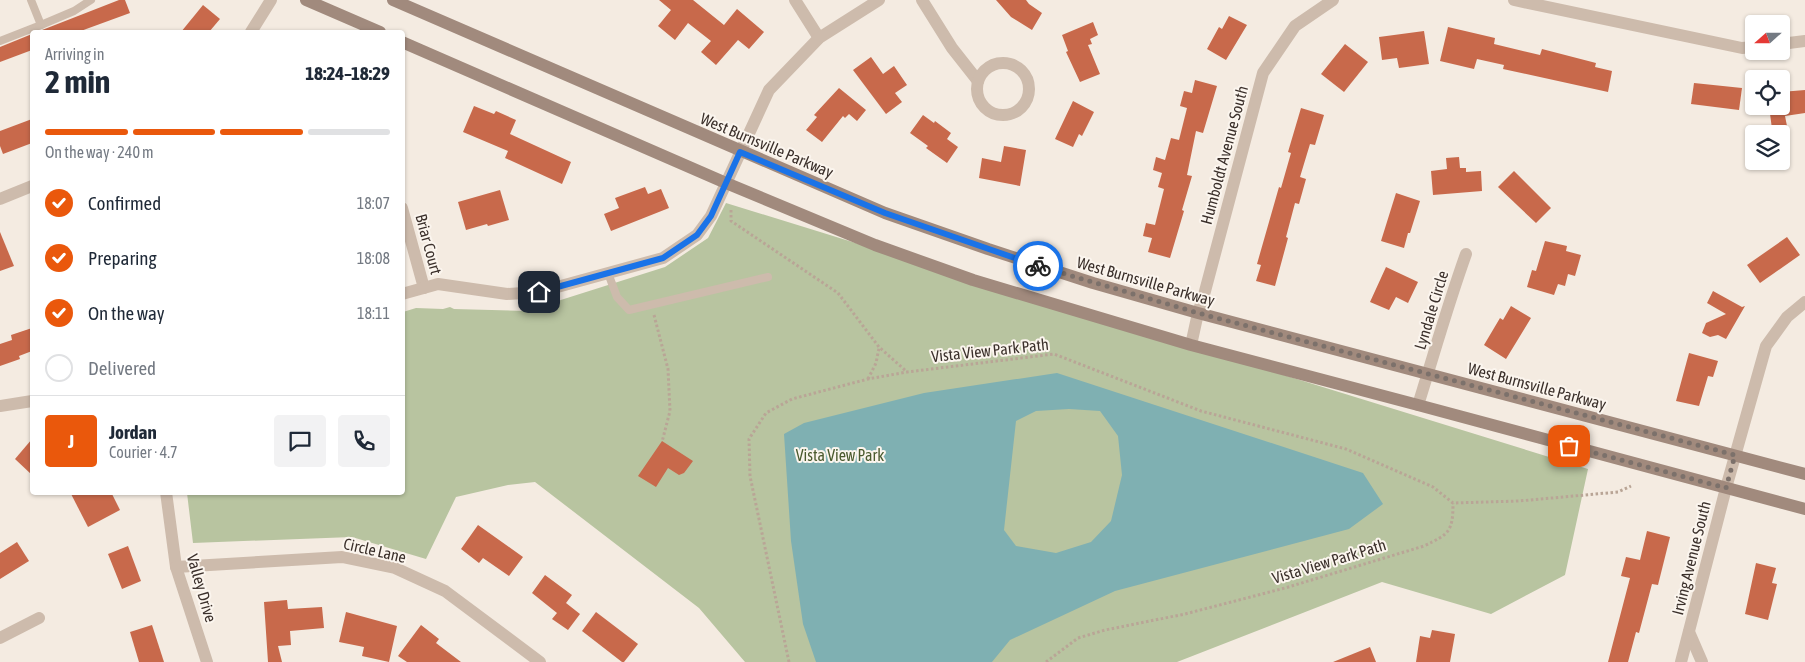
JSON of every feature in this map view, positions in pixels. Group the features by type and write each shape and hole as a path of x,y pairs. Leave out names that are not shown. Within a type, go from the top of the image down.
{"street":[{"path":"253,30 271,0"},
{"path":"306,0 375,30"},
{"name":"West Burnsville Parkway","path":"392,0 740,152 885,213 988,250 1198,313 1805,474"},
{"path":"796,0 819,38"},
{"path":"405,293 438,284 506,294 539,292 663,258 697,235 711,216 769,90 819,38 879,0"},
{"path":"922,0 952,48 978,81 977,89 982,104 988,110 995,114 1004,115 1019,110 1028,96 1027,78 1015,65 1006,62 989,66 982,72 978,81"},
{"name":"Humboldt Avenue South","path":"1191,345 1263,73 1296,26 1333,0"},
{"path":"1514,0 1745,48"},
{"path":"1790,42 1805,40"},
{"path":"405,43 726,183 875,245 964,276 1191,345 1805,510"},
{"path":"0,199 30,187"},
{"name":"Briar Court","path":"405,219 424,288"},
{"name":"Lyndale Circle","path":"1418,405 1444,317 1466,254"},
{"name":"Irving Avenue South","path":"1681,662 1726,488 1766,346 1786,317 1805,302"},
{"path":"0,406 30,401"},
{"name":"Valley Drive","path":"166,495 176,567 207,662"},
{"name":"Circle Lane","path":"176,567 342,557 395,568 445,590 540,662"},
{"path":"0,638 39,618"},
{"path":"1689,632 1702,662"}],"lane":[{"path":"31,0 41,25"},
{"path":"0,41 74,11 91,0"},
{"path":"608,273 616,297 629,310 768,277"}],"path":[{"path":"731,210 731,221 838,293 879,347 907,372"},
{"path":"652,304 668,368 670,410 662,442"},
{"path":"868,379 876,363 879,347"},
{"name":"Vista View Park Path","path":"789,662 750,476 749,439 766,413 792,399 868,379 907,372 1054,354 1201,411 1346,449 1433,487 1453,503 1453,520 1445,536 1424,546 1285,588 1185,614 1105,630 1078,638 1046,662"},
{"path":"1453,503 1529,501 1618,492 1631,486"}],"green space":[{"name":"Vista View Park","path":"726,203 1588,469 1565,575 1491,614 1382,582 1177,662 745,662 699,608 535,482 508,485 456,497 426,559 352,537 193,543 187,495 405,495 405,311 416,308 443,309 450,307 454,309 526,311 665,267 708,238"}],"water":[{"path":"1057,373 1363,473 1383,504 1349,529 1115,591 1010,640 992,662 816,662 803,624 791,541 784,434 804,423 924,393","holes":["1069,409 1100,411 1118,436 1122,475 1111,521 1091,542 1056,553 1016,546 1004,530 1016,421 1036,411"]}],"building":[{"path":"119,0 125,0 130,13 83,30 42,30"},
{"path":"659,0 693,0 724,25 737,9 764,32 749,49 738,40 716,65 701,52 711,41 688,23 675,40 658,26 671,10"},
{"path":"996,0 1026,0 1042,13 1032,30 1011,17"},
{"path":"203,5 220,19 211,30 183,30"},
{"path":"1229,16 1247,25 1226,60 1207,49 1219,27 1222,29"},
{"path":"1093,22 1098,35 1090,39 1092,44 1088,45 1100,74 1080,82 1066,52 1068,51 1062,35"},
{"path":"1448,27 1495,38 1494,44 1540,55 1542,49 1596,63 1595,67 1612,71 1608,92 1503,69 1504,65 1477,59 1474,69 1440,61"},
{"path":"1424,31 1429,64 1399,68 1397,58 1382,60 1379,37"},
{"path":"30,35 30,51 0,62 0,47"},
{"path":"1345,44 1368,62 1344,92 1321,74"},
{"path":"871,57 883,74 894,66 907,85 895,93 902,102 886,114 853,70"},
{"path":"1195,80 1217,86 1203,133 1196,131 1187,175 1192,176 1170,258 1148,252 1152,238 1143,236 1146,223 1155,225 1164,189 1158,187 1162,173 1153,170 1156,157 1165,160 1171,138 1179,140 1187,108 1180,106 1184,91 1192,93"},
{"path":"1694,83 1742,88 1739,110 1691,104"},
{"path":"839,88 866,110 857,121 849,114 845,118 843,116 822,142 806,130 817,117 814,115"},
{"path":"1805,90 1805,113 1785,116 1787,125 1771,125 1770,115 1790,115 1790,91"},
{"path":"1073,101 1094,112 1082,136 1079,134 1073,147 1055,139"},
{"path":"474,106 494,114 496,111 516,120 510,134 571,162 562,184 505,158 508,151 463,132"},
{"path":"1301,108 1324,115 1315,145 1310,144 1300,177 1306,179 1299,204 1295,203 1275,286 1256,281 1261,265 1257,264 1279,187 1281,188 1291,153 1288,152"},
{"path":"923,115 951,133 947,139 958,147 947,163 926,148 928,146 910,133"},
{"path":"30,120 30,144 3,154 0,146 0,131"},
{"path":"1004,146 1026,150 1020,186 979,178 982,158 1001,162"},
{"path":"1459,157 1460,168 1466,168 1466,172 1481,171 1482,191 1433,195 1431,171 1447,169 1446,158"},
{"path":"1514,171 1551,208 1536,223 1498,187"},
{"path":"645,187 648,194 661,189 669,208 611,231 604,214 619,208 615,198"},
{"path":"500,190 509,220 466,230 458,202"},
{"path":"1396,193 1420,201 1404,248 1381,241"},
{"path":"0,232 14,266 0,271"},
{"path":"1787,237 1800,255 1760,283 1747,265"},
{"path":"1545,241 1567,246 1566,251 1581,255 1575,276 1568,274 1565,286 1558,284 1554,295 1527,287 1532,270 1536,271"},
{"path":"1386,267 1418,282 1408,303 1396,297 1389,310 1370,302"},
{"path":"1713,291 1742,307 1745,306 1726,339 1718,335 1710,337 1702,333 1706,323 1726,314 1707,303"},
{"path":"1511,306 1531,318 1506,359 1484,345 1500,318 1503,320"},
{"path":"30,329 30,352 19,356 20,359 0,366 0,344 12,340 11,335"},
{"path":"1689,353 1718,361 1713,377 1708,376 1699,406 1676,401"},
{"path":"30,441 30,473 15,459"},
{"path":"662,441 693,461 684,473 679,475 668,468 656,487 638,476"},
{"path":"72,495 112,495 120,510 88,527"},
{"path":"478,525 523,557 509,576 483,558 479,563 461,549"},
{"path":"1647,531 1670,537 1658,585 1652,584 1639,633 1636,632 1628,662 1608,662 1630,578 1621,576 1626,557 1640,560"},
{"path":"17,542 29,561 0,579 0,553"},
{"path":"128,546 141,581 122,589 108,554"},
{"path":"1756,563 1776,568 1772,583 1777,584 1768,620 1745,614"},
{"path":"545,575 572,595 566,603 580,614 568,630 552,619 557,613 532,593"},
{"path":"287,600 288,609 322,607 324,628 290,631 291,645 278,646 282,662 268,662 264,602"},
{"path":"346,612 397,626 389,662 362,656 364,647 339,642"},
{"path":"596,612 638,644 624,662 582,631"},
{"path":"152,625 164,662 139,662 130,632"},
{"path":"421,625 439,639 436,643 461,662 407,662 398,656"},
{"path":"1432,630 1455,634 1450,662 1416,662 1420,636 1430,638"},
{"path":"1370,647 1376,662 1333,662"}],"way so far":[{"path":"1038,266 1198,313 1735,455 1726,488 1569,446"}],"route":[{"path":"539,292 663,258 697,235 711,216 740,152 885,213 1038,266"}]}
